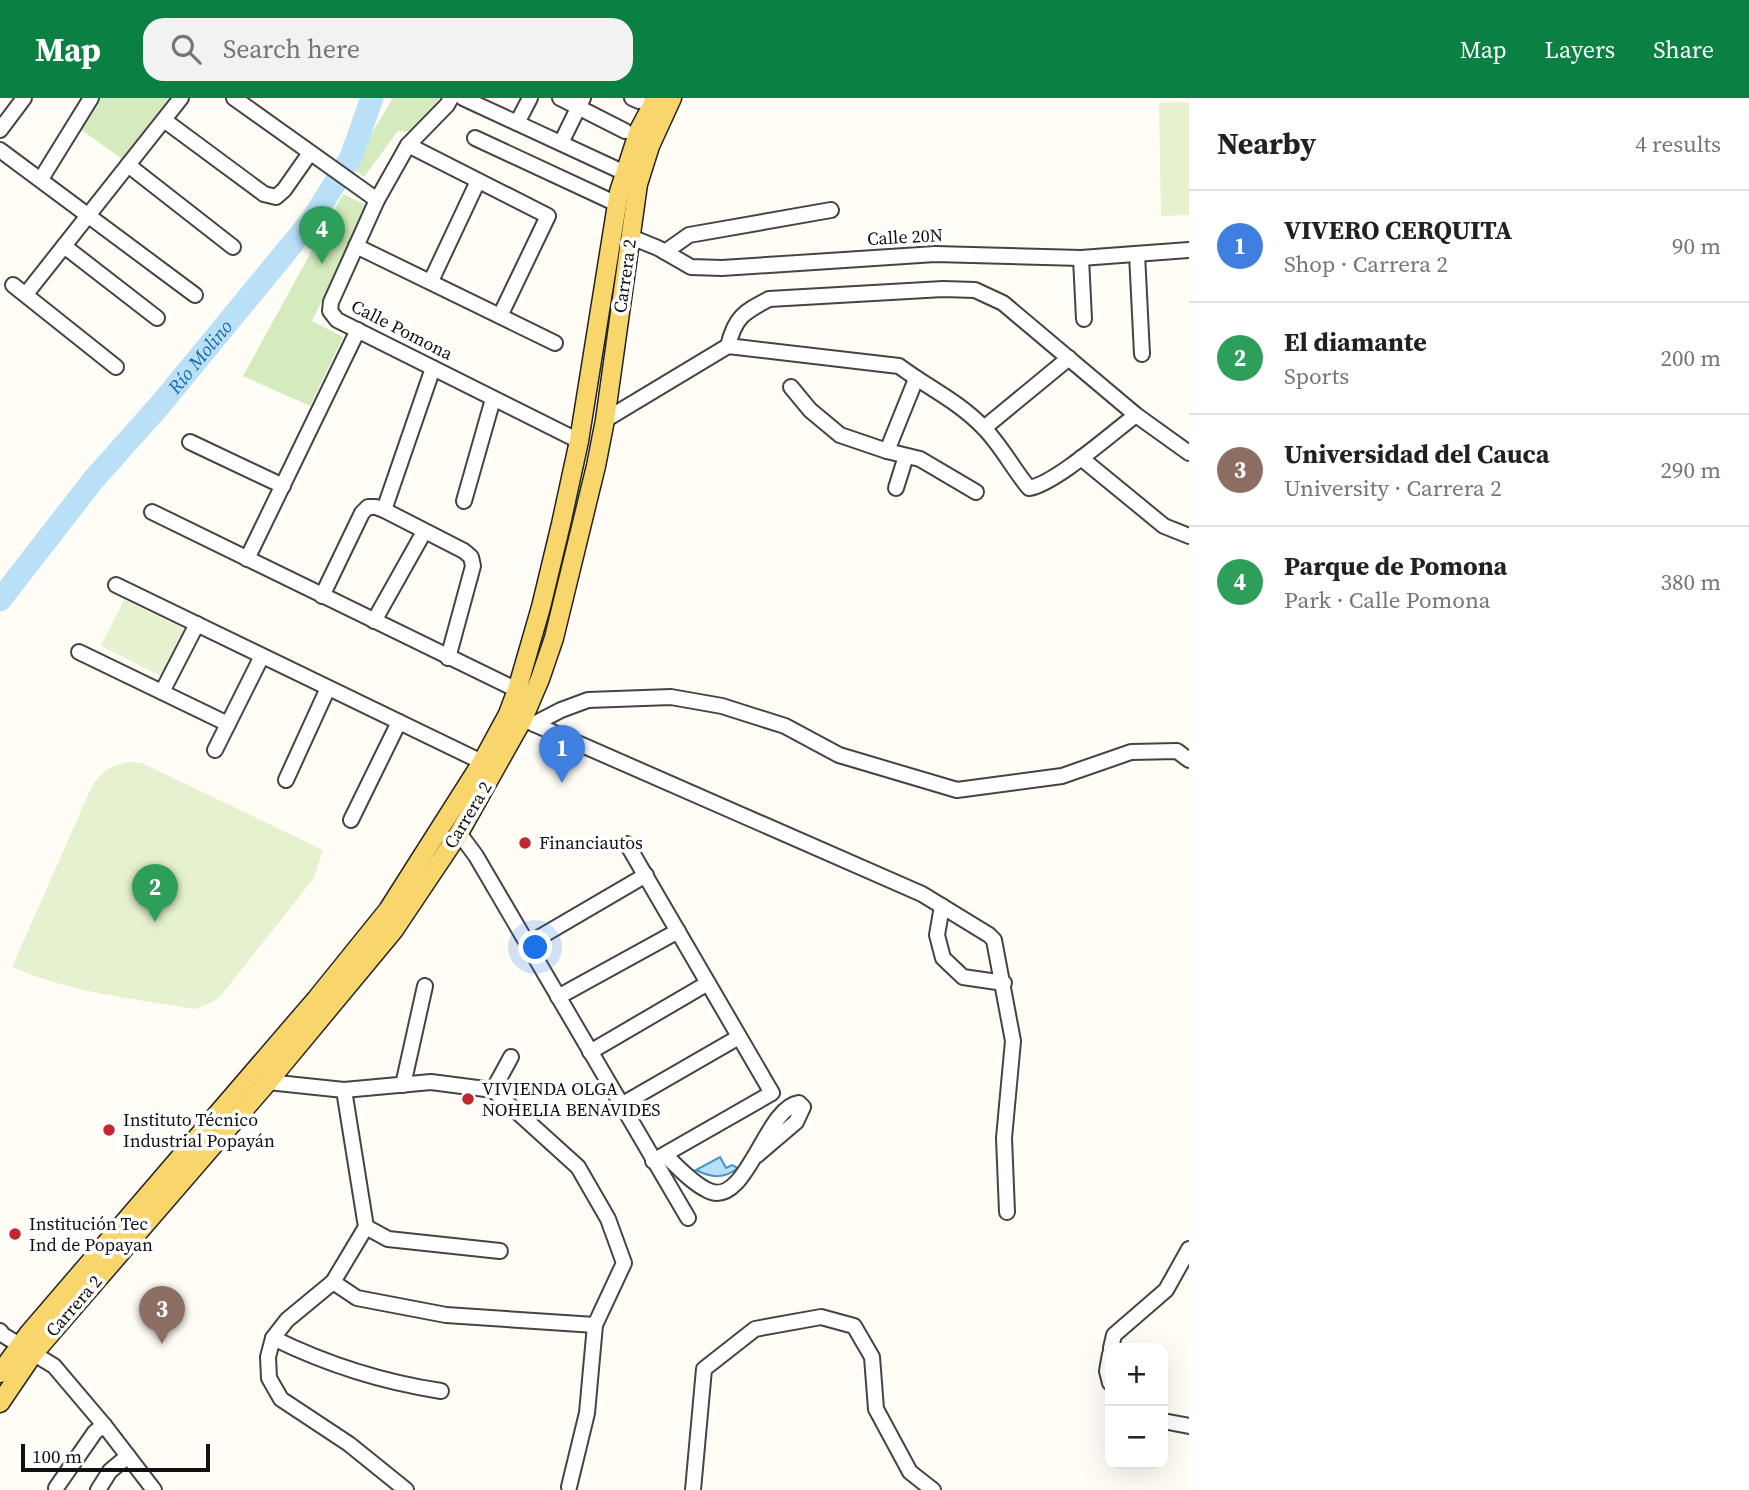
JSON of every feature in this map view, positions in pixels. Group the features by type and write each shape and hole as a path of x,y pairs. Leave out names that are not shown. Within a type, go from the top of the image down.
{"main road":[{"name":"Carrera 2","path":"0,1373 27,1349 268,1082 394,929 529,722 554,638 596,466 605,420 638,184 650,146 672,98"},
{"name":"Carrera 2","path":"0,1403 27,1349 380,919 482,762 508,714 541,607 579,441 617,204 639,130 642,99"}],"street":[{"path":"0,130 24,98"},
{"path":"41,179 92,98"},
{"path":"26,294 181,98"},
{"path":"234,98 377,200"},
{"name":"Calle Pomona","path":"451,98 408,145 377,200 331,302 330,311 337,320 579,441"},
{"path":"463,98 625,173"},
{"path":"517,123 530,98"},
{"path":"560,98 581,103 625,131"},
{"path":"561,143 581,103"},
{"path":"164,120 264,194 275,197 284,190 310,153"},
{"path":"475,138 617,204"},
{"path":"408,145 548,216 500,316"},
{"path":"0,150 195,295"},
{"path":"128,165 233,247"},
{"path":"431,281 478,181"},
{"path":"665,252 689,235 831,211"},
{"name":"Calle 20N","path":"631,237 691,267 722,268 935,254 1081,258 1189,250"},
{"path":"64,246 157,317"},
{"path":"356,246 555,343"},
{"path":"1137,254 1142,354"},
{"path":"1081,258 1084,320"},
{"path":"13,285 116,367"},
{"path":"728,346 733,325 747,310 769,299 975,290 1003,303 1136,415 1189,453"},
{"path":"247,559 358,330"},
{"path":"605,420 728,346 899,366 951,399 984,428 1029,488 1038,487 1136,415"},
{"path":"984,428 1069,358"},
{"path":"384,510 433,368"},
{"path":"887,451 916,379"},
{"path":"791,387 810,410 840,435 920,459 976,492"},
{"path":"464,501 493,398"},
{"path":"190,442 283,486"},
{"path":"896,488 906,456"},
{"path":"1080,458 1164,526 1189,536"},
{"path":"322,596 362,513 368,507 384,510 464,551 471,558 473,566 448,658"},
{"path":"152,512 517,690"},
{"path":"374,621 424,532"},
{"path":"116,585 482,762"},
{"path":"162,692 197,624"},
{"path":"79,652 228,724"},
{"path":"215,750 262,656"},
{"path":"286,780 328,688"},
{"path":"529,722 588,700 671,697 722,706 785,726 839,755 957,790 1062,776 1131,752 1177,751 1189,760"},
{"path":"351,820 399,722"},
{"path":"529,722 922,894 994,940 1013,1041 1004,1138 1007,1212"},
{"path":"459,832 476,856 621,1105 659,1158 688,1218"},
{"path":"627,844 772,1093 659,1158"},
{"path":"527,944 646,875"},
{"path":"942,906 937,935 943,958 962,977 1004,983"},
{"path":"558,998 678,931"},
{"path":"590,1052 708,983"},
{"path":"403,1085 425,986"},
{"path":"621,1105 739,1037"},
{"path":"493,1090 511,1057"},
{"path":"268,1082 344,1090 431,1082 493,1090 578,1167 608,1219 624,1263 595,1325 587,1413 569,1487"},
{"path":"344,1090 366,1227 332,1282 287,1320 273,1338 268,1357 269,1378 281,1399 349,1444 406,1490"},
{"path":"659,1158 707,1191 717,1192 741,1179 756,1156"},
{"path":"366,1227 388,1239 500,1251"},
{"path":"1112,1343 1114,1335 1166,1290 1189,1249"},
{"path":"332,1282 357,1298 446,1315 595,1325"},
{"path":"693,1490 704,1369 755,1329 821,1317 854,1326 872,1357 876,1409 910,1472 933,1490"},
{"path":"0,1331 54,1366 104,1425 151,1489"},
{"path":"273,1338 307,1355 400,1384 440,1391"},
{"path":"1168,1422 1189,1426"},
{"path":"56,1488 96,1432 104,1425"},
{"path":"97,1490 110,1471 128,1456"}],"green space":[{"path":"97,98 169,98 122,159 79,128"},
{"path":"393,98 440,98 415,132 398,131 364,177 351,167"},
{"path":"1189,102 1189,215 1161,216 1159,103"},
{"path":"343,194 368,206 312,321 343,337 310,406 243,376"},
{"path":"124,600 186,630 163,677 101,646"},
{"path":"129,762 142,763 323,850 314,878 222,994 213,1002 195,1009 79,989 12,967 92,786 108,770"}],"water":[{"path":"720,1157 726,1168 732,1165 738,1168 718,1176 696,1170"}],"waterway":[{"name":"Río Molino","path":"0,600 94,479 160,405 312,220 351,157 372,98"}],"place":[{"name":"Parque de Pomona","path":"322,264"},
{"name":"VIVERO CERQUITA","path":"562,783"},
{"name":"Financiautos","path":"525,843"},
{"name":"El diamante","path":"155,922"},
{"name":"VIVIENDA OLGA NOHELIA BENAVIDES","path":"468,1099"},
{"name":"Instituto Técnico Industrial Popayán","path":"109,1130"},
{"name":"Institución Tec Ind de Popayan","path":"15,1234"},
{"name":"Universidad del Cauca","path":"162,1344"}]}
